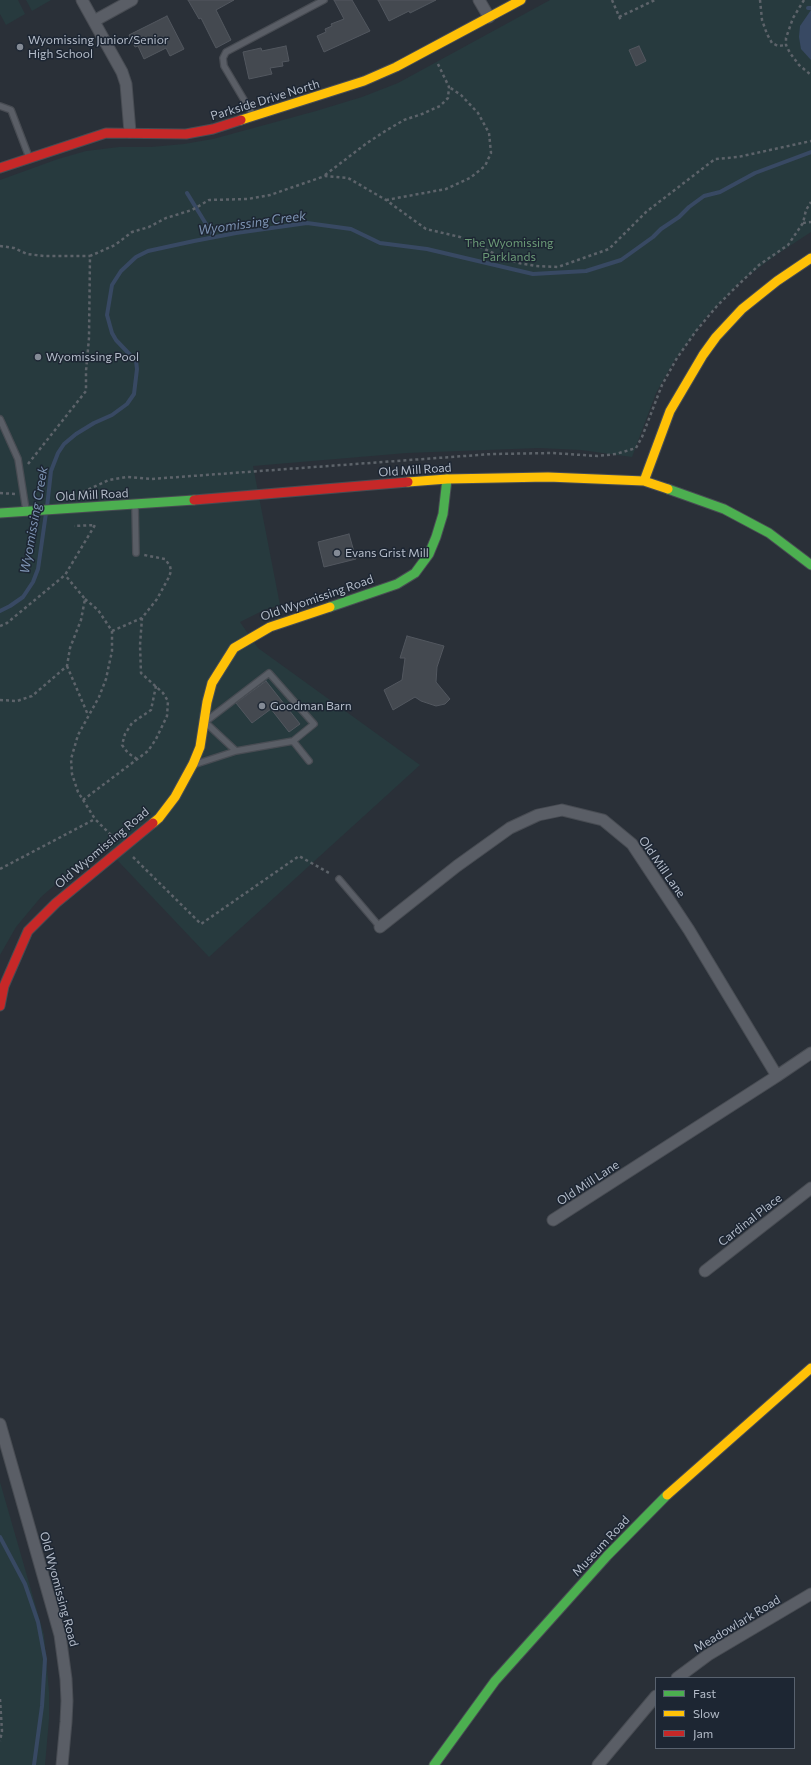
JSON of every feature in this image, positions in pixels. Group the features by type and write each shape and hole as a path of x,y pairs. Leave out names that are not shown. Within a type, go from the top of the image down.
{"street":[{"path":"82,0 122,72 126,84 130,132"},
{"path":"94,21 132,0"},
{"path":"479,0 489,17"},
{"name":"Parkside Drive North","path":"0,168 106,132 186,134 213,129 331,92 364,81 396,67 521,0"},
{"path":"644,481 670,411 703,355 716,337 742,309 777,281 811,258"},
{"name":"Old Mill Road","path":"0,513 29,510 70,509 447,479 548,477 644,481 724,509 769,533 811,565"},
{"name":"Old Wyomissing Road","path":"0,1006 4,986 28,931 56,903 159,818 184,784 200,747 207,702 212,683 220,668 234,648 270,627 396,584 415,573 429,554 436,537 443,514 447,479"},
{"name":"Old Mill Lane","path":"380,927 456,866 510,828 538,815 562,810 603,820 632,844 689,930 777,1076"},
{"name":"Old Mill Lane","path":"553,1220 811,1053"},
{"name":"Cardinal Place","path":"705,1271 811,1188"},
{"name":"Museum Road","path":"434,1765 495,1681 607,1556 659,1502 811,1368"},
{"name":"Old Wyomissing Road","path":"0,1424 60,1635 66,1679 66,1722 62,1765"},
{"name":"Meadowlark Road","path":"678,1677 714,1650 811,1594"},
{"path":"598,1765 655,1697"}],"lane":[{"path":"254,116 224,66 223,58 226,52 324,0"},
{"path":"0,106 11,110 29,158"},
{"path":"0,419 18,459 29,510"},
{"path":"135,504 136,553"},
{"path":"193,764 236,750 293,741 314,724 269,674 205,722 236,750"},
{"path":"293,741 309,761"},
{"path":"339,879 380,927"}],"path":[{"path":"612,0 621,21"},
{"path":"619,17 655,0"},
{"path":"760,0 762,20 769,39 772,43 778,46 786,45"},
{"path":"804,0 793,18 786,38 786,45 799,65 811,75"},
{"path":"0,246 14,248 27,254 44,256 90,256 115,245 132,232 149,227 166,218 192,210 209,200 233,198 248,199 270,195 325,176 367,143 387,130 404,120 440,106 448,98 448,87 445,78"},
{"path":"386,200 446,189 470,178 485,166 491,153 489,133 478,113 461,95 448,87"},
{"path":"325,176 348,178 386,200 426,229 460,237 497,255 518,263 558,267 609,249 646,212 715,158 738,157 811,141"},
{"path":"79,493 109,480 127,477 151,480 492,454 552,453 597,456 616,454 636,448 642,437 662,385 677,358 696,331 717,306 759,265 788,245 803,223 806,210 811,202"},
{"path":"803,223 811,222"},
{"path":"22,472 86,391 90,306 90,256"},
{"path":"0,626 7,623 65,574 95,524 74,526"},
{"path":"112,631 142,618 157,598 171,571 168,562 165,560 136,553"},
{"path":"65,574 85,599 98,610 112,631 112,651 106,679 99,697 78,735 71,759 72,774 78,792 95,819 201,924 299,856 339,879"},
{"path":"85,599 80,620 70,648 67,666 88,715"},
{"path":"83,800 148,751 156,740 167,716 168,701 156,686 141,673 142,618"},
{"path":"0,700 17,701 32,696 67,666"},
{"path":"137,759 128,753 122,745 125,734 132,724 151,710 156,686"},
{"path":"0,869 95,819"},
{"path":"0,1699 2,1731 0,1741"}],"green space":[{"path":"0,0 18,0 25,14 6,25 0,14"},
{"path":"26,0 51,0 32,11"},
{"name":"The Wyomissing Parklands","path":"550,0 811,0 811,232 776,255 741,281 707,316 674,361 656,393 632,457 581,450 539,448 407,453 253,466 280,605 264,610 240,622 258,648 420,765 209,957 102,844 41,897 16,927 0,955 0,180 58,159 86,151 119,147 151,147 184,144 213,139 362,97 398,83"},
{"path":"0,1482 44,1635 49,1692 49,1719 45,1765 0,1765"}],"water":[{"path":"811,10 811,60 801,49 799,37 800,26"}],"building":[{"path":"188,0 234,0 216,10 231,40 216,48 201,18 199,19"},
{"path":"334,0 352,0 370,31 324,52 317,36 326,32 325,29 332,26 331,24 344,19"},
{"path":"378,0 436,0 410,13 409,11 389,21"},
{"path":"167,16 184,49 170,56 166,48 144,59 138,46 135,47 129,35"},
{"path":"286,46 289,61 282,62 283,66 270,68 272,74 249,79 243,52 261,48 262,51"},
{"path":"639,46 646,61 636,66 629,50"},
{"name":"Evans Grist Mill","path":"349,534 356,559 324,567 318,542"},
{"path":"407,636 444,646 437,667 436,682 450,699 445,704 436,706 421,701 415,697 393,710 384,690 402,680 405,658 400,658"},
{"name":"Goodman Barn","path":"266,681 300,724 289,732 271,709 252,723 236,703"}],"waterway":[{"name":"Wyomissing Creek","path":"47,507 51,471 58,453 64,444 76,434 94,423 112,415 127,404 134,394 137,369 136,361 116,340 112,333 107,315 112,285 121,271 136,257 148,251 236,233 307,223 351,229 380,243 427,249 533,274 586,271 621,260 679,217 689,207 704,196 720,192 755,173 811,152"},
{"path":"187,193 214,237"},
{"name":"Wyomissing Creek","path":"0,611 23,597 33,582 38,569 46,513"},
{"name":"Wyomissing Creek","path":"0,1537 25,1584 38,1622 45,1659 42,1706 34,1765"}],"traffic: fast":[{"path":"330,607 397,584 415,573 429,554 436,537 443,514 447,479"},
{"path":"668,489 724,509 769,533 811,565"},
{"path":"0,513 194,500"},
{"path":"434,1765 495,1681 607,1556 667,1495"}],"traffic: slow":[{"path":"241,120 364,81 396,67 521,0"},
{"path":"644,481 670,411 703,355 716,337 742,309 777,281 811,258"},
{"path":"408,482 447,479 548,477 644,481 668,489"},
{"path":"153,823 159,818 175,797 193,764 200,747 207,702 212,683 234,648 270,627 330,607"},
{"path":"667,1495 811,1368"}],"traffic: jam":[{"path":"0,168 106,133 186,134 213,129 241,120"},
{"path":"194,500 408,482"},
{"path":"0,1006 4,986 28,931 56,903 153,823"}],"place":[{"name":"Wyomissing Junior/Senior High School","path":"20,47"},
{"name":"Wyomissing Pool","path":"38,357"},
{"name":"Evans Grist Mill","path":"337,553"},
{"name":"Goodman Barn","path":"262,706"}]}
